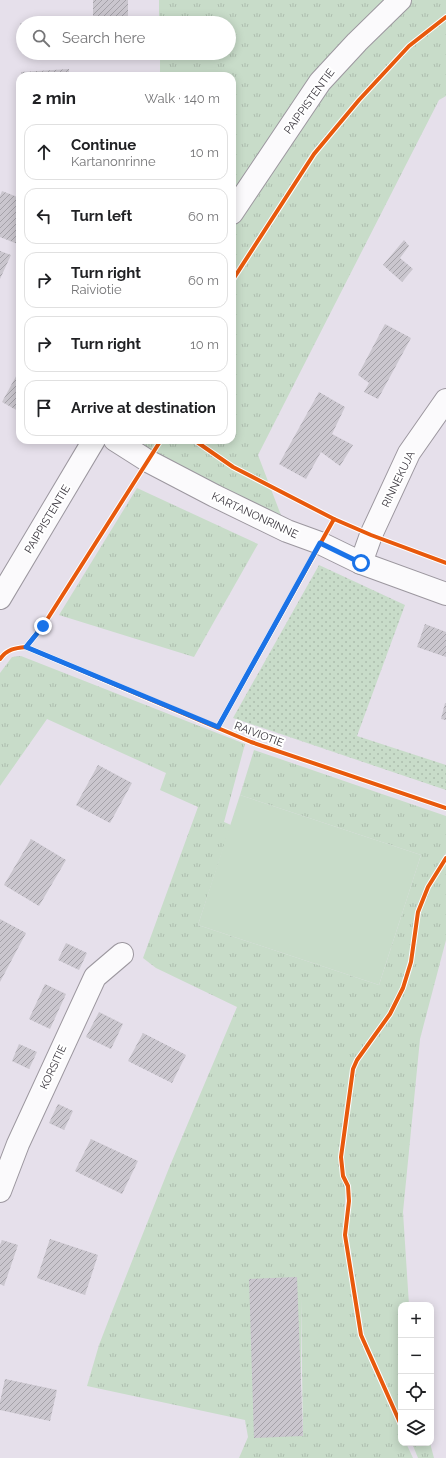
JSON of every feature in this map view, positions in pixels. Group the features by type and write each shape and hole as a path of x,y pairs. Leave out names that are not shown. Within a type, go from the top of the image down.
{"street":[{"name":"PAIPPISTENTIE","path":"236,207 320,82 357,42 400,0"},
{"name":"RINNEKUJA","path":"361,563 371,535 409,453 446,400"},
{"name":"PAIPPISTENTIE","path":"0,598 92,444"},
{"name":"KARTANONRINNE","path":"122,444 215,496 287,531 320,543 361,563 446,594"},
{"name":"KORSITIE","path":"0,1191 18,1144 95,977 122,954"}],"green space":[{"path":"159,0 446,0 446,96 439,100 258,455 287,531 124,444 236,444 236,72 160,72 160,60 236,60 236,16 159,16"},
{"path":"137,488 258,544 194,657 59,615"},
{"path":"319,565 405,605 357,736 446,765 446,790 233,718"},
{"path":"21,656 245,744 224,822 231,825 198,925 379,985 421,855 240,795 254,750 446,816 446,853 427,885 415,912 409,961 401,988 388,1014 355,1058 359,1062 384,1027 400,1000 410,972 417,924 421,908 430,887 446,861 446,940 420,1039 403,1212 409,1302 398,1302 398,1412 364,1335 348,1234 351,1201 350,1186 345,1175 342,1178 346,1187 343,1236 358,1335 398,1425 398,1446 407,1446 413,1458 239,1458 248,1437 245,1420 87,1386 99,1345 111,1314 169,1168 237,1007 156,968 143,958 198,807 160,790 166,773 47,719 0,786 0,673 12,657","holes":["301,1299 303,1436 301,1435"]},
{"path":"240,795 421,855 379,985 198,925"},
{"path":"413,1446 431,1446 434,1458 418,1458"}],"building":[{"path":"93,0 128,0 128,16 93,16"},
{"path":"69,69 69,72 21,72"},
{"path":"2,191 16,196 16,243 0,237 0,196"},
{"path":"404,240 409,246 400,258 413,269 402,282 383,265"},
{"path":"0,251 11,255 0,279"},
{"path":"385,324 411,338 378,399 364,392 369,383 358,375"},
{"path":"16,376 16,410 2,402"},
{"path":"319,392 345,407 332,434 353,445 340,466 321,452 306,479 279,464"},
{"path":"425,624 446,632 446,657 417,647"},
{"path":"446,703 446,720 441,719"},
{"path":"98,765 132,783 110,823 76,805"},
{"path":"31,839 66,860 39,906 4,885"},
{"path":"0,919 26,933 0,982"},
{"path":"66,943 87,953 79,970 58,960"},
{"path":"45,984 66,994 50,1029 29,1019"},
{"path":"99,1012 123,1024 111,1049 86,1037"},
{"path":"143,1033 186,1055 172,1083 128,1061"},
{"path":"19,1044 37,1052 29,1069 12,1061"},
{"path":"58,1104 73,1111 64,1130 49,1123"},
{"path":"91,1139 138,1161 122,1194 75,1171"},
{"path":"50,1239 98,1255 85,1295 37,1278"},
{"path":"2,1240 18,1245 4,1286 0,1284 0,1245"},
{"path":"297,1277 303,1436 254,1438 249,1279"},
{"path":"5,1379 57,1390 50,1421 0,1410 0,1402"}],"cycle path":[{"path":"236,275 314,154 359,100 409,46 446,17"},
{"path":"0,659 5,653 18,648 26,647 43,626 158,444"},
{"path":"200,444 233,467 334,519 371,535 446,563"},
{"path":"218,727 334,519"},
{"name":"RAIVIOTIE","path":"26,647 251,742 446,808"},
{"path":"398,1418 361,1335 345,1235 349,1201 348,1186 343,1176 341,1157 353,1069 357,1060 390,1014 403,988 411,962 418,912 428,887 446,858"}],"route":[{"path":"43,626 26,647 218,727 285,609 320,543 361,563"}]}
